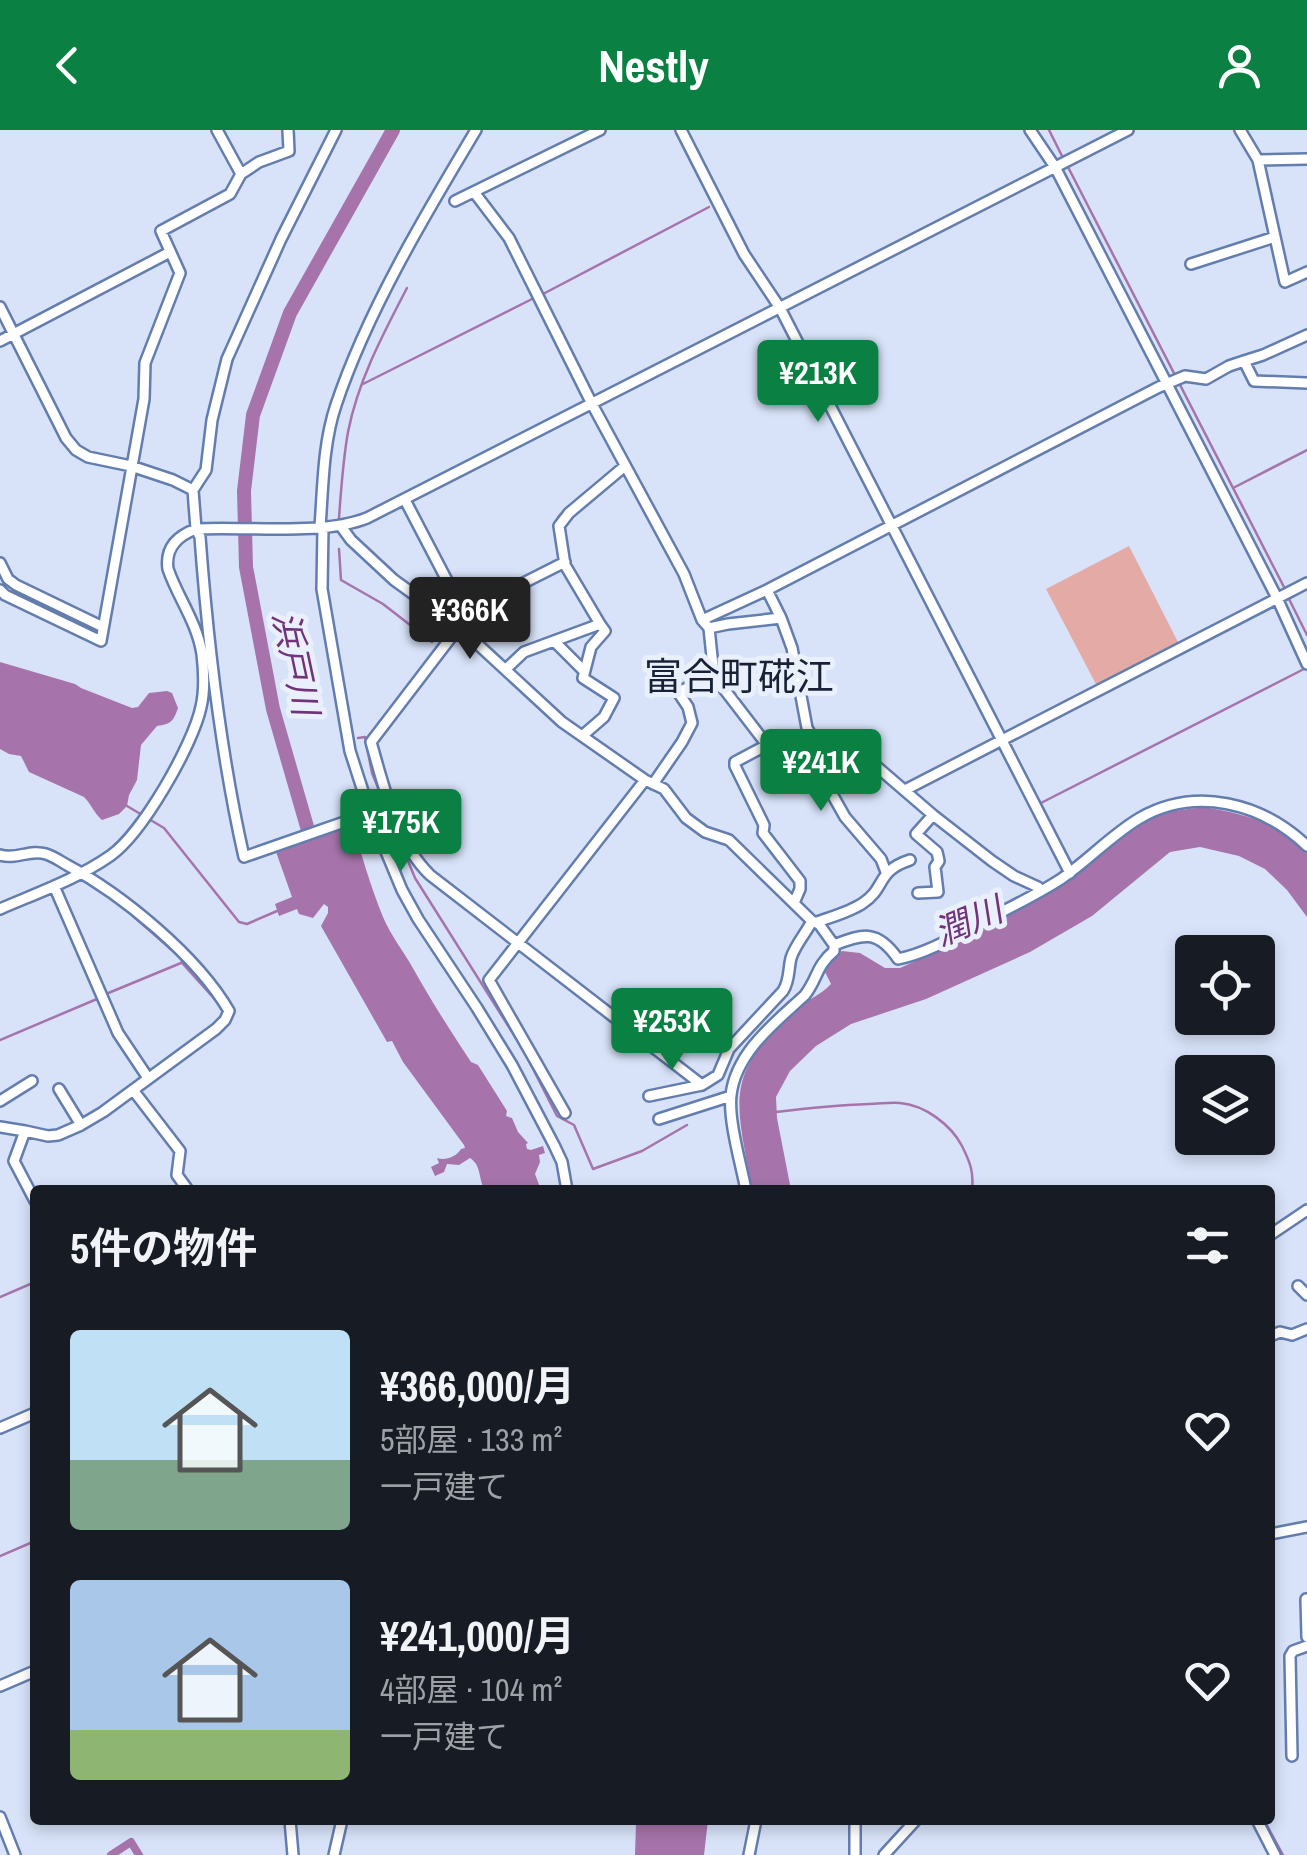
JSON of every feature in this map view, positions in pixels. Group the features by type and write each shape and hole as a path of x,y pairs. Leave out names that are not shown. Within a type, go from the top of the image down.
{"street":[{"path":"216,130 241,174"},
{"path":"0,590 101,641 144,399 146,362 180,273 161,231 230,194 241,174 259,162 289,151 288,130"},
{"path":"336,130 281,239 228,359 212,420 206,470 197,484 196,529 200,537 215,698 244,857 370,813"},
{"path":"476,130 404,256 334,408 324,467 322,589 350,751 370,813 402,890 486,1022 562,1162 566,1185"},
{"path":"455,201 600,130"},
{"path":"680,130 744,254 780,308 1070,873"},
{"path":"1030,130 1058,166 1279,597 1305,661"},
{"path":"0,909 82,873 117,851 139,826 189,741 202,701 203,670 192,620 167,562 176,540 196,529 340,526 368,518 1128,130"},
{"path":"1240,130 1258,160 1285,282 1307,272"},
{"path":"1258,160 1307,160"},
{"path":"474,192 509,238 592,404 684,574 706,624 716,668 714,676"},
{"path":"1192,264 1275,237"},
{"path":"0,341 170,252"},
{"path":"0,307 66,438 76,450 197,484"},
{"path":"706,624 1169,383 1185,376 1206,380 1229,366 1263,356 1307,335"},
{"path":"1244,361 1254,381 1307,383"},
{"path":"582,736 604,718 614,698 583,678 591,647 605,630 565,562 560,526 569,512 625,466"},
{"path":"405,500 464,614"},
{"path":"340,526 394,580 459,627 534,699 582,736 664,789 686,818 705,832 729,840 816,922 832,943 834,951 820,963 805,995 744,1057 731,1096 745,1185"},
{"path":"565,562 464,614 459,627 371,742 389,802 414,860 702,1085"},
{"path":"0,563 16,586 103,627"},
{"path":"905,790 1307,582"},
{"path":"767,590 792,648 807,728 816,744 876,766 933,815 1014,876 1041,891"},
{"path":"706,624 781,618"},
{"path":"506,669 524,652 600,624"},
{"path":"554,641 584,671"},
{"path":"714,676 767,745 776,748 832,794 881,859 886,872"},
{"path":"565,1113 489,980 682,742 692,723 678,692 714,676"},
{"path":"767,745 735,762 735,766 764,825 763,833 800,881 794,904"},
{"path":"832,943 858,936 881,940 898,959 910,956 1041,891 1140,818 1160,808 1194,801 1220,802 1260,813 1307,846"},
{"path":"918,893 938,892 937,852 916,834 933,815"},
{"path":"0,854 10,858 32,852 45,854 82,873 135,911 181,952 228,1011 216,1029 81,1124 48,1136 0,1127"},
{"path":"650,1096 702,1085 718,1075 728,1049 788,984 790,959 816,922 863,904 886,872 910,860"},
{"path":"54,886 118,1033 148,1078"},
{"path":"0,1101 32,1080"},
{"path":"58,1089 81,1124"},
{"path":"134,1090 180,1151 177,1175 184,1185"},
{"path":"660,1119 731,1096"},
{"path":"0,1167 14,1161 25,1131"},
{"path":"14,1161 30,1191"},
{"path":"1275,1232 1307,1210"},
{"path":"1298,1286 1307,1296"},
{"path":"1275,1334 1292,1335 1307,1328"},
{"path":"0,1428 30,1414"},
{"path":"1275,1533 1307,1528"},
{"path":"1306,1599 1307,1637"},
{"path":"1292,1756 1290,1656 1293,1650 1307,1646"},
{"path":"0,1686 30,1673"},
{"path":"0,1818 15,1855"},
{"path":"290,1825 292,1855"},
{"path":"334,1855 341,1825"},
{"path":"748,1855 755,1825"},
{"path":"855,1825 855,1855"},
{"path":"884,1855 911,1825"},
{"path":"1260,1825 1275,1855"}],"shaded area":[{"path":"1129,546 1180,646 1098,688 1046,589"},
{"path":"0,662 75,684 132,708 138,707 149,693 172,693 176,713 171,722 157,726 141,745 137,780 127,806 119,814 102,820 84,797 29,772 21,756 0,749"},
{"path":"1203,807 1232,812 1296,841 1307,851 1307,917 1265,869 1239,856 1200,847 1170,852 1092,916 1030,952 926,999 851,1024 816,1046 790,1071 776,1097 790,1185 751,1185 740,1110 746,1070 774,1030 831,984 822,966 842,951 860,953 885,968 900,968 958,942 1036,901 1160,813"},
{"path":"351,822 386,924 471,1062 478,1065 507,1111 506,1116 512,1118 528,1143 527,1149 543,1146 545,1153 539,1155 535,1174 539,1185 483,1185 470,1158 459,1165 447,1164 444,1172 435,1176 431,1167 439,1163 437,1158 453,1156 464,1145 392,1041 387,1042 321,926 328,907 324,904 313,918 299,914 297,909 279,916 275,904 292,897 275,849"},
{"path":"636,1825 707,1825 704,1855 635,1855"}],"waterway":[{"name":"浜戸川","path":"312,844 273,709 246,567 244,491 253,415 290,313 393,130"},
{"path":"1049,130 1064,160"},
{"path":"1068,167 1286,591"},
{"path":"543,294 709,207"},
{"path":"339,518 352,413 372,358 407,288"},
{"path":"363,384 536,297"},
{"path":"1235,487 1307,450"},
{"path":"560,561 555,523 617,467"},
{"path":"339,549 341,580 383,604 432,642 447,623"},
{"path":"1289,599 1307,635"},
{"path":"1037,805 1306,668"},
{"path":"358,738 365,737 372,773 415,878 524,1051 557,1116 574,1125 593,1169 642,1151 687,1125"},
{"path":"127,806 164,828 239,922 247,924 277,911"},
{"path":"133,916 181,958 220,1005"},
{"path":"106,994 181,963"},
{"path":"0,1040 97,999"},
{"path":"776,1112 892,1103 919,1108 936,1117 957,1138 971,1167 972,1185"},
{"path":"0,1297 30,1284"},
{"path":"0,1556 30,1543"},
{"path":"0,1681 30,1668"},
{"path":"1267,1825 1283,1855"},
{"path":"111,1855 131,1842 139,1855"}],"district":[{"name":"富合町硴江","path":"739,676"}],"water label":[{"name":"潤川","path":"968,921"}]}
